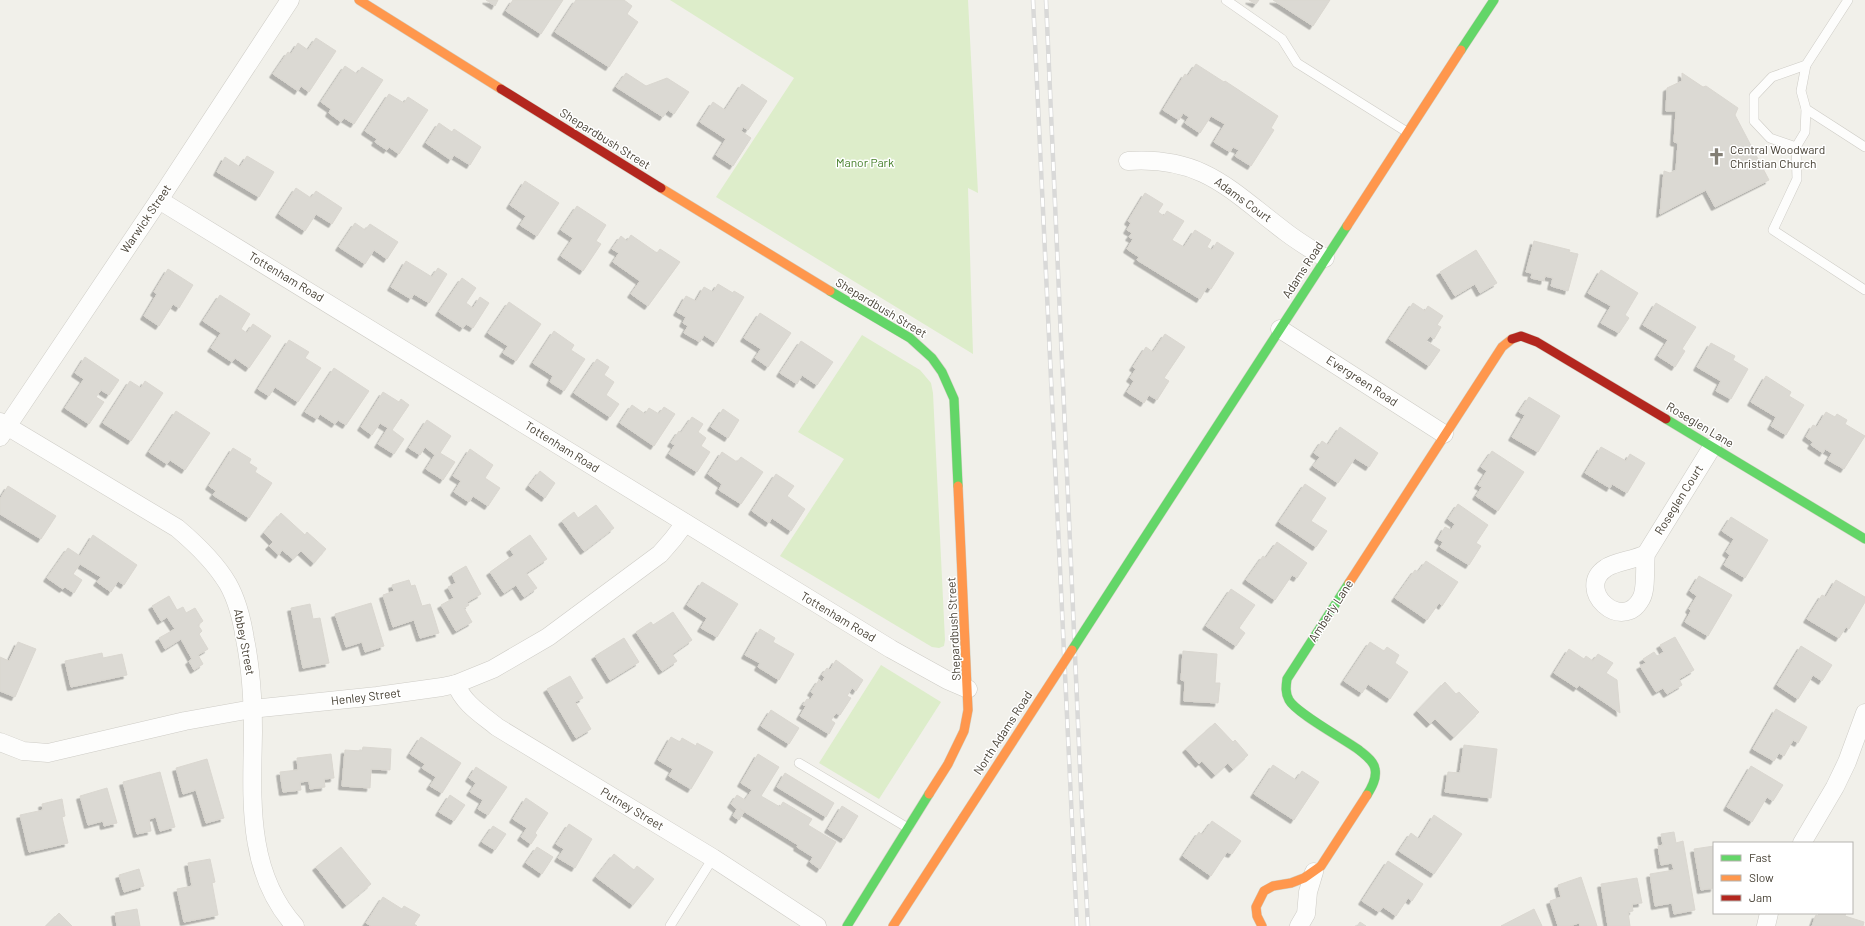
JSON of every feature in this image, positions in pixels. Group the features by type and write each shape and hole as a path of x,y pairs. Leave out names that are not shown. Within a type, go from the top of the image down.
{"street":[{"name":"Warwick Street","path":"2,428 159,200 290,0"},
{"name":"Shepardbush Street","path":"359,0 730,231 910,338 936,359 948,380 954,399 968,689 966,721 957,746 847,926"},
{"name":"Adams Road","path":"1134,554 1494,0"},
{"name":"Adams Court","path":"1128,161 1166,161 1206,174 1229,187 1287,233 1325,258"},
{"name":"Tottenham Road","path":"159,200 892,649 948,680 968,689"},
{"name":"Evergreen Road","path":"1280,329 1444,434"},
{"name":"Amberly Lane","path":"1262,926 1257,916 1256,907 1264,891 1273,886 1291,883 1314,872 1321,866 1372,788 1375,774 1375,766 1363,753 1288,702 1285,691 1287,679 1444,434 1502,347 1510,338 1520,335"},
{"name":"Roseglen Lane","path":"1520,335 1543,345 1865,539"},
{"name":"Abbey Street","path":"2,428 177,528 195,544 228,584 243,625 252,680 251,797 257,844 266,879 282,909 295,926"},
{"name":"Roseglen Court","path":"1646,554 1712,447"},
{"name":"Henley Street","path":"0,742 23,751 48,752 150,728 252,709 378,696 456,684 493,669 548,637 660,554 685,523"},
{"name":"North Adams Road","path":"893,926 1134,554"},
{"name":"Putney Street","path":"456,684 460,694 469,704 497,727 713,858 817,926"},
{"path":"1803,842 1835,787 1847,762 1865,713"},
{"name":"Amberly Lane","path":"1299,926 1306,914 1308,892 1314,872"},
{"path":"1766,926 1769,914"}],"lane":[{"path":"1226,0 1282,39 1297,63 1407,132"},
{"path":"1848,0 1806,64 1801,91 1806,109 1805,132 1796,147 1797,179 1773,230 1865,290"},
{"path":"1796,147 1770,138 1754,121 1754,96 1772,77 1806,64"},
{"path":"1806,109 1865,147"},
{"path":"799,763 908,828"},
{"path":"670,926 713,858"}],"green space":[{"name":"Manor Park","path":"670,0 968,0 978,193 968,188 973,354 716,197 794,78"},
{"path":"862,335 920,370 931,383 933,393 945,640 944,646 939,648 932,647 780,556 844,459 798,432"},
{"path":"881,665 941,702 879,799 819,763"}],"building":[{"path":"486,0 498,0 495,6"},
{"path":"513,0 563,0 541,34 506,11"},
{"path":"576,0 624,0 632,6 627,14 638,22 609,67 555,32"},
{"path":"1249,0 1259,0 1256,4"},
{"path":"1273,0 1330,0 1313,26"},
{"path":"316,38 336,51 309,92 301,86 298,91 273,74 288,52 291,54 298,43 308,50"},
{"path":"1196,64 1278,116 1271,128 1274,130 1251,166 1235,156 1239,150 1233,147 1230,152 1214,142 1225,124 1211,116 1200,133 1185,123 1189,117 1183,113 1179,120 1163,110 1185,74 1188,76"},
{"path":"345,66 357,74 362,67 383,80 354,124 344,118 341,122 329,113 331,109 321,102"},
{"path":"626,73 646,86 667,78 689,92 674,114 668,110 663,117 616,87"},
{"name":"Central Woodward Christian Church","path":"1682,73 1703,87 1706,86 1738,108 1735,115 1769,180 1715,207 1706,190 1660,214 1664,171 1670,173 1676,170 1678,143 1674,142 1676,111 1666,111 1667,88 1682,81"},
{"path":"742,84 767,101 748,130 743,127 741,131 751,138 733,166 716,155 726,139 700,122 713,102 725,110"},
{"path":"389,94 404,103 408,97 428,110 399,154 389,147 387,150 375,142 377,139 365,131"},
{"path":"439,123 452,132 454,129 481,147 470,165 454,155 451,160 426,143"},
{"path":"247,156 274,172 259,197 217,172 225,157 240,167"},
{"path":"525,181 559,203 537,236 520,225 526,216 510,205"},
{"path":"296,188 311,198 316,191 342,208 332,224 316,214 305,231 279,214"},
{"path":"1145,193 1163,204 1158,212 1164,216 1167,211 1184,221 1172,240 1184,247 1195,230 1211,240 1207,247 1212,250 1217,242 1234,253 1211,289 1207,287 1200,299 1137,260 1139,257 1127,249 1133,239 1129,237 1132,233 1127,230 1131,223 1128,221"},
{"path":"577,206 606,225 596,241 601,244 583,271 561,256 573,238 561,230"},
{"path":"355,223 365,230 370,224 398,242 387,259 374,250 365,264 339,247"},
{"path":"631,235 657,253 660,249 680,262 648,306 631,294 640,281 613,262 619,253 612,249 621,236 627,241"},
{"path":"1534,241 1570,250 1569,252 1578,254 1568,291 1551,286 1553,278 1545,276 1544,281 1531,278 1532,273 1526,272"},
{"path":"1476,250 1497,283 1480,293 1475,284 1455,296 1440,272"},
{"path":"406,261 432,277 438,268 447,274 429,303 414,294 411,299 391,287"},
{"path":"168,269 193,285 179,308 173,304 159,326 144,316 157,294 154,292"},
{"path":"1601,270 1638,293 1625,315 1629,318 1619,333 1601,323 1611,306 1588,293"},
{"path":"462,278 476,288 466,303 473,308 480,297 489,303 473,328 466,324 463,328 439,312"},
{"path":"718,284 733,293 734,291 744,297 716,343 704,335 700,342 684,333 688,326 683,323 686,317 677,312 686,296 696,301 704,287 713,292"},
{"path":"220,295 250,314 241,329 247,333 253,324 271,336 249,368 235,358 232,362 211,348 221,333 203,321"},
{"path":"509,302 541,324 516,361 503,353 508,346 488,333"},
{"path":"1413,303 1425,311 1428,306 1443,316 1437,325 1441,327 1434,339 1430,336 1426,341 1440,350 1429,366 1389,339"},
{"path":"1656,303 1696,327 1682,349 1685,351 1675,367 1658,356 1668,340 1643,325"},
{"path":"760,313 791,333 768,367 755,358 761,349 744,338"},
{"path":"554,331 574,345 571,350 585,359 564,391 550,382 553,376 533,363"},
{"path":"1165,334 1185,347 1164,378 1169,381 1157,400 1149,395 1144,403 1127,392 1134,381 1130,378 1136,369 1133,367 1146,347 1153,352"},
{"path":"289,340 309,352 305,358 321,368 298,402 275,387 269,396 258,389"},
{"path":"801,341 833,362 817,385 802,375 797,384 780,373"},
{"path":"1711,343 1735,356 1733,360 1748,369 1731,399 1716,391 1721,381 1697,367"},
{"path":"85,357 119,380 109,395 101,390 96,397 104,402 89,424 65,408 84,379 75,373"},
{"path":"597,359 609,367 604,375 614,382 606,395 619,404 610,417 574,393"},
{"path":"334,368 369,391 346,425 338,420 335,424 320,414 317,419 305,412"},
{"path":"1766,376 1791,392 1789,396 1804,405 1786,435 1771,426 1776,417 1751,402"},
{"path":"130,381 141,388 145,381 163,393 131,441 103,423"},
{"path":"383,392 399,402 401,399 409,405 392,430 404,439 394,454 378,444 388,428 380,423 372,435 361,427"},
{"path":"1529,397 1560,416 1538,452 1512,437 1525,415 1519,412"},
{"path":"632,405 645,414 649,408 659,414 664,407 675,414 654,446 620,423"},
{"path":"723,409 739,420 728,438 711,427"},
{"path":"176,411 210,433 185,470 170,460 167,464 149,452"},
{"path":"1826,412 1835,417 1837,414 1847,420 1845,424 1865,436 1844,469 1828,460 1832,453 1825,449 1823,453 1811,445 1813,442 1806,437 1813,425 1817,427"},
{"path":"692,417 703,424 698,432 706,438 701,446 710,452 697,472 669,454 675,445 671,443 679,431 681,433"},
{"path":"427,420 451,436 440,453 455,462 443,480 426,469 435,455 425,447 420,455 409,448"},
{"path":"1340,427 1378,453 1369,467 1355,458 1338,483 1313,466 1320,457 1314,453 1322,441 1328,445"},
{"path":"1601,447 1626,461 1630,454 1645,463 1627,493 1612,484 1610,488 1585,473"},
{"path":"233,448 251,459 249,463 257,468 255,472 272,483 249,518 213,495 216,491 209,486"},
{"path":"470,449 493,465 485,478 500,488 488,506 473,496 469,502 454,492 461,481 453,476"},
{"path":"1492,451 1524,472 1498,511 1476,496 1482,487 1478,485 1487,471 1481,467"},
{"path":"722,452 737,462 741,457 763,472 741,504 719,490 722,484 708,474"},
{"path":"540,471 555,483 545,498 529,486"},
{"path":"776,474 794,486 787,496 805,509 791,531 772,518 769,523 752,511"},
{"path":"1305,484 1326,498 1311,521 1327,531 1316,547 1279,522"},
{"path":"8,486 56,516 41,539 0,514 0,499"},
{"path":"1458,504 1488,525 1476,543 1481,546 1469,565 1440,547 1443,542 1438,539 1445,527 1451,530 1455,524 1448,519"},
{"path":"596,505 614,528 584,551 562,521 574,512 578,518"},
{"path":"281,513 305,535 307,532 326,549 314,563 301,551 293,559 282,550 279,555 269,546 273,542 264,533"},
{"path":"1731,517 1768,540 1745,578 1724,565 1730,555 1726,552 1734,539 1722,531"},
{"path":"93,535 137,565 124,585 118,581 111,592 97,582 101,577 80,564 73,574 82,580 74,593 65,587 63,589 47,578 68,548 80,556"},
{"path":"530,535 547,559 526,573 537,588 524,597 516,585 504,593 490,572 514,555 510,549"},
{"path":"1277,542 1307,563 1297,578 1292,575 1275,600 1246,580 1263,556 1266,558"},
{"path":"1426,561 1458,582 1442,606 1439,603 1427,620 1395,598 1415,570 1418,572"},
{"path":"466,566 481,594 467,602 469,605 464,608 472,622 456,631 441,605 454,598 448,587 456,583 452,574"},
{"path":"1699,576 1732,595 1708,636 1685,622 1691,611 1689,609 1697,596 1690,591"},
{"path":"409,580 411,586 415,585 422,606 430,604 439,633 420,638 414,620 393,627 383,595 394,591 392,585"},
{"path":"1836,580 1865,597 1865,602 1849,629 1846,627 1839,638 1807,619 1822,595 1826,597"},
{"path":"702,582 738,604 717,637 701,628 707,618 687,605"},
{"path":"1231,589 1255,605 1239,628 1245,633 1236,646 1206,626"},
{"path":"169,596 177,610 183,607 186,613 195,608 203,621 198,625 202,631 199,634 208,649 198,655 203,664 194,670 189,661 192,659 181,639 165,649 159,638 175,629 167,617 161,621 152,606"},
{"path":"371,603 384,646 365,652 362,642 346,647 335,614"},
{"path":"310,604 313,619 320,618 329,663 303,668 291,608"},
{"path":"673,612 692,640 672,654 677,661 662,671 636,632 651,622 653,625"},
{"path":"760,629 775,638 773,642 794,654 779,680 758,667 760,663 745,655"},
{"path":"1675,637 1694,670 1679,679 1682,685 1667,694 1663,688 1656,692 1640,666 1646,663 1643,659 1654,652 1657,656 1664,652 1660,645"},
{"path":"624,638 639,662 610,680 595,656"},
{"path":"18,642 36,649 15,697 0,691 0,657 9,661"},
{"path":"1370,642 1384,651 1387,647 1399,655 1395,663 1408,672 1390,699 1368,684 1362,693 1344,681"},
{"path":"1801,646 1832,665 1822,681 1813,675 1798,699 1777,685"},
{"path":"1569,649 1584,659 1586,656 1593,661 1598,654 1613,663 1606,673 1617,680 1620,713 1579,685 1577,688 1554,673"},
{"path":"1183,651 1217,654 1215,683 1220,683 1218,703 1184,701 1185,681 1181,680"},
{"path":"102,653 103,658 122,654 127,675 71,687 65,661"},
{"path":"836,660 863,680 856,691 852,688 847,696 851,698 840,715 836,713 831,720 835,723 829,734 800,716 806,706 803,705 807,699 810,700 814,694 811,692 819,680 822,682 825,677 822,675 827,668 830,670"},
{"path":"570,676 583,698 575,702 591,729 576,738 547,689"},
{"path":"1445,682 1456,694 1459,692 1479,712 1454,737 1435,719 1430,724 1417,711"},
{"path":"1776,709 1807,727 1798,743 1793,740 1784,756 1779,753 1774,761 1753,749"},
{"path":"771,710 799,728 789,744 761,726"},
{"path":"1215,723 1233,742 1235,740 1248,755 1233,769 1228,763 1215,775 1202,761 1199,764 1186,749"},
{"path":"421,737 461,763 442,793 430,786 436,777 422,768 425,764 410,754"},
{"path":"671,737 680,742 682,738 696,746 697,743 713,752 691,789 669,776 673,769 658,760"},
{"path":"1464,745 1497,749 1491,798 1445,792 1448,772 1460,773"},
{"path":"363,747 391,749 390,770 371,769 370,788 342,786 345,750 362,751"},
{"path":"331,754 334,778 324,779 325,787 310,789 309,781 300,782 301,790 283,792 280,772 298,770 297,758"},
{"path":"758,754 779,767 761,796 780,807 783,802 812,819 808,825 836,842 820,869 810,862 813,857 797,847 798,845 740,809 744,812 739,820 733,816 737,809 731,804 737,795 745,800 752,790 741,783"},
{"path":"207,759 224,818 206,823 196,790 183,794 176,768"},
{"path":"1273,765 1296,780 1302,771 1319,782 1294,820 1254,794"},
{"path":"1751,766 1783,785 1773,801 1767,797 1752,822 1727,807"},
{"path":"476,767 507,787 488,815 478,809 483,800 470,792 476,783 469,778"},
{"path":"160,772 175,827 160,831 156,817 149,819 151,831 137,834 123,782"},
{"path":"785,773 834,803 826,817 777,787"},
{"path":"107,788 117,823 104,826 103,821 88,825 80,796"},
{"path":"450,795 465,805 454,821 439,812"},
{"path":"526,798 548,813 535,833 537,835 531,844 521,837 527,828 513,819"},
{"path":"62,799 65,816 62,817 68,843 29,852 20,815 43,810 42,804"},
{"path":"842,806 858,816 844,839 828,829"},
{"path":"1434,815 1462,834 1434,874 1399,851 1411,833 1419,839"},
{"path":"1212,821 1241,841 1232,854 1227,852 1211,876 1183,856 1199,832 1202,835"},
{"path":"569,824 592,839 575,868 558,858 564,849 556,844"},
{"path":"493,826 506,834 495,850 482,842"},
{"path":"1674,832 1676,843 1683,841 1695,910 1674,914 1672,903 1655,906 1650,874 1674,870 1672,863 1661,865 1658,846 1663,845 1661,834"},
{"path":"1713,846 1713,888 1701,890 1694,849"},
{"path":"341,847 371,884 346,905 316,867"},
{"path":"537,847 553,857 542,874 526,863"},
{"path":"614,854 634,870 637,866 654,879 633,905 596,877"},
{"path":"210,859 215,882 212,883 218,915 184,922 177,889 192,886 188,863"},
{"path":"1388,861 1423,884 1412,901 1408,898 1396,916 1383,907 1379,912 1362,901"},
{"path":"139,869 144,886 124,892 119,875"},
{"path":"1581,877 1597,926 1580,926 1579,923 1570,926 1558,926 1550,901 1561,897 1558,885"},
{"path":"1637,878 1642,903 1632,904 1633,911 1628,912 1630,926 1608,926 1601,884"},
{"path":"383,897 402,909 404,906 420,915 414,924 417,926 371,926 366,923"},
{"path":"137,909 140,926 117,926 115,913"},
{"path":"1534,909 1542,926 1501,926"},
{"path":"59,913 72,926 46,926"},
{"path":"1819,914 1846,914 1845,916 1864,922 1863,926 1812,926 1816,915 1818,916"},
{"path":"1360,922 1366,926 1357,926"}],"railway":[{"path":"1033,0 1077,926"},
{"path":"1046,0 1088,926"}],"traffic: fast":[{"path":"1461,50 1494,0"},
{"path":"1134,554 1347,226"},
{"path":"830,291 910,338 932,358 942,372 954,399 958,486"},
{"path":"1666,419 1865,539"},
{"path":"1072,650 1134,554"},
{"path":"1349,583 1287,679 1286,692 1289,700 1301,712 1359,750 1371,761 1374,766 1375,779 1367,795"},
{"path":"847,926 929,794"}],"traffic: slow":[{"path":"359,0 501,89"},
{"path":"1347,226 1461,50"},
{"path":"661,188 830,291"},
{"path":"1349,583 1502,347 1512,339"},
{"path":"929,794 948,764 964,731 968,710 958,486"},
{"path":"963,818 1072,650"},
{"path":"1262,926 1257,916 1256,907 1264,891 1273,886 1291,883 1304,878 1321,866 1367,795"},
{"path":"893,926 963,818"}],"traffic: jam":[{"path":"501,89 661,188"},
{"path":"1512,339 1521,336 1537,342 1666,419"}],"place":[{"name":"Central Woodward Christian Church","path":"1717,157"}]}
